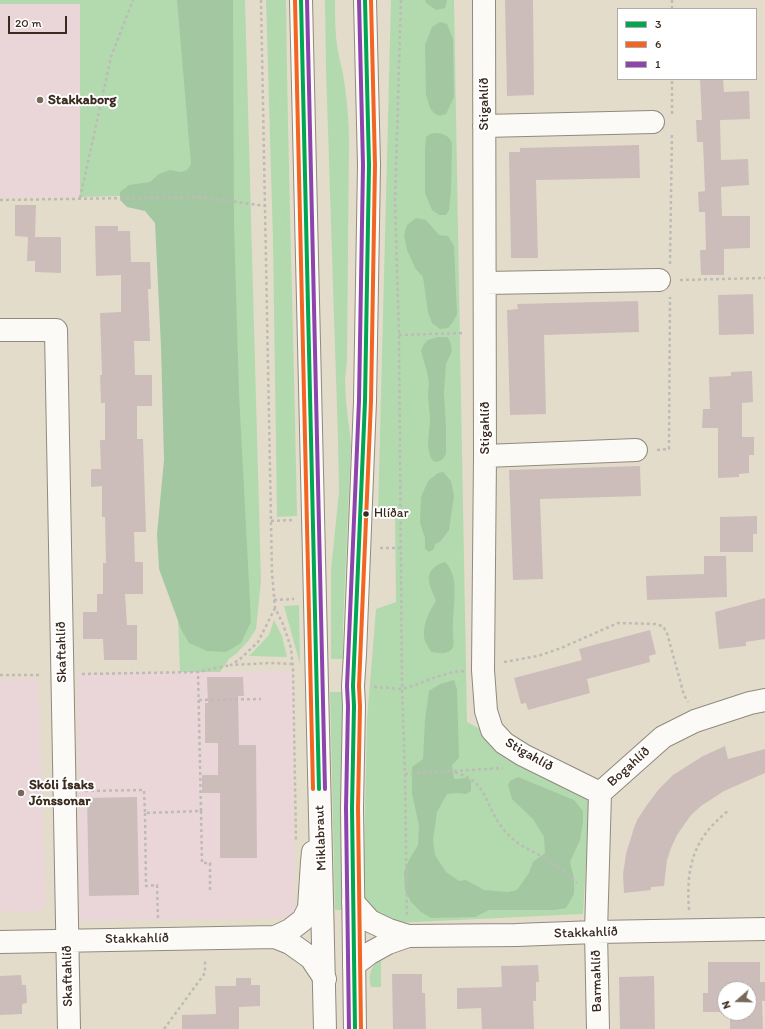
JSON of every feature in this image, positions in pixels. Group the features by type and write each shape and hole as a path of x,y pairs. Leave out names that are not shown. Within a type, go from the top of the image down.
{"main road":[{"name":"Miklabraut","path":"301,0 325,1029"},
{"path":"355,1029 352,808 354,714 353,686 365,401 369,173 365,0"},
{"name":"Stigahlíð","path":"484,0 485,456 483,670 486,711 492,730 504,743 523,755 600,793"},
{"path":"484,126 653,122"},
{"path":"485,283 659,280"},
{"name":"Skaftahlíð","path":"0,330 56,330 69,1029"},
{"path":"485,456 636,450"},
{"name":"Bogahlíð","path":"596,932 600,793 663,737 695,721 750,703 765,700"},
{"name":"Stakkahlíð","path":"275,937 290,930 303,920 309,908 312,862 320,806"},
{"name":"Stakkahlíð","path":"353,902 370,921 389,930 407,926 516,935 765,929"},
{"name":"Stakkahlíð","path":"354,965 370,952 388,943 407,926"},
{"name":"Barmahlíð","path":"596,932 598,1029"},
{"name":"Stakkahlíð","path":"0,941 275,937 290,943 311,958 325,979"}],"path":[{"path":"80,198 111,57 133,0"},
{"path":"260,0 272,573 275,608 283,624 291,648 293,664 296,841"},
{"path":"401,0 395,201 407,926"},
{"path":"0,200 201,197 265,206"},
{"path":"659,280 765,278"},
{"path":"398,335 484,333"},
{"path":"271,521 294,520"},
{"path":"380,548 401,548"},
{"path":"274,600 296,599"},
{"path":"231,665 240,659 258,642 275,608"},
{"path":"503,666 504,661 538,656 561,648 618,623 655,624 663,626 667,633 684,695 688,702"},
{"path":"0,675 198,672 231,665 270,663 293,664"},
{"path":"369,686 402,689 453,672 470,670"},
{"path":"198,672 202,863 210,863 210,891"},
{"path":"199,700 260,699"},
{"path":"405,774 510,768"},
{"path":"449,771 459,773 476,784 484,794 501,826 522,846 551,862 580,885 597,884"},
{"path":"64,792 144,790 146,886 157,885 159,939"},
{"path":"690,930 688,879 691,864 702,839 718,819 728,811"},
{"path":"145,813 201,812"},
{"path":"164,1029 205,973 206,938"}],"shaded area":[{"name":"Stakkaborg","path":"0,4 80,4 80,197 0,197"},
{"path":"292,671 295,918 80,921 77,674"},
{"name":"Skóli Ísaks Jónssonar","path":"38,678 46,905 37,912 0,911 0,680"}],"green space":[{"path":"0,0 245,0 261,581 256,629 249,640 229,659 220,672 180,672 162,195 80,197 80,4 0,4"},
{"path":"177,0 233,0 234,222 239,394 251,622 241,643 226,652 207,651 189,643 181,629 159,569 157,534 164,460 161,347 155,223 145,211 127,207 120,200 120,192 129,185 150,182 159,174 170,170 181,172 187,170 191,164"},
{"path":"266,0 286,0 296,452 297,516 277,517 273,240"},
{"path":"325,0 335,0 337,42 346,91 349,134 347,361 345,380 351,445 343,626 343,659 331,659 331,570 339,492"},
{"path":"391,0 454,0 467,722 480,729 506,759 590,801 583,914 395,923 379,914 364,899 367,719 376,609 396,602 395,513 378,513"},
{"path":"425,0 447,0 445,8 436,10 426,3"},
{"path":"440,22 447,24 453,39 454,97 446,114 440,116 435,114 430,108 426,95 425,45 432,27"},
{"path":"434,133 445,135 452,143 451,191 449,210 446,215 439,215 432,210 425,193 426,137"},
{"path":"416,218 426,220 439,235 448,236 454,246 457,314 448,328 440,329 432,323 428,312 423,277 415,268 407,250 404,235 407,225"},
{"path":"438,337 447,337 450,341 452,351 446,364 444,392 446,454 442,460 437,462 433,461 429,452 429,383 421,351 424,344 428,340"},
{"path":"443,472 451,481 454,496 449,530 440,542 435,544 434,549 429,552 425,549 425,538 420,523 421,497 428,481 438,473"},
{"path":"445,562 451,571 454,581 454,644 450,651 439,653 431,652 425,641 424,630 428,615 436,601 430,584 429,575 435,566"},
{"path":"299,605 300,664 284,606"},
{"path":"274,620 282,636 287,657 249,656 269,635"},
{"path":"454,680 457,689 459,758 452,765 454,779 467,778 471,781 471,791 466,794 447,794 437,812 433,840 435,855 446,872 459,881 466,880 484,890 508,892 517,890 529,873 533,862 545,853 544,837 533,819 512,799 508,785 510,781 518,777 574,800 583,811 580,840 570,862 574,878 574,894 566,908 555,910 489,910 475,917 431,918 421,912 411,902 405,890 404,872 418,845 419,826 412,793 412,767 423,759 425,720 429,691 440,684"},
{"path":"330,692 342,692 342,910 335,910"},
{"path":"381,957 381,987 371,987 371,970"}],"building":[{"path":"505,0 533,0 534,95 507,96"},
{"path":"700,80 723,80 724,92 749,91 750,119 720,120 721,160 748,159 749,185 721,187 722,216 750,216 750,248 724,249 724,275 701,275 700,250 706,250 705,212 699,212 698,192 705,191 703,142 697,142 696,120 702,120"},
{"path":"639,145 640,178 536,180 538,258 511,258 509,152 520,152 520,148"},
{"path":"15,205 36,205 35,237 61,237 61,273 35,272 35,261 27,261 28,237 15,236"},
{"path":"95,226 118,226 118,231 130,231 131,262 150,262 151,289 148,289 150,341 134,341 135,375 152,375 152,406 137,406 137,439 143,439 146,532 134,532 135,562 143,562 143,594 125,594 127,625 137,625 137,660 104,660 103,639 83,639 83,612 97,612 97,594 103,594 103,563 106,563 105,517 102,517 102,486 91,487 91,469 101,469 100,440 105,440 105,403 101,403 100,375 102,375 100,313 121,312 121,275 96,276"},
{"path":"753,294 754,334 719,335 718,295"},
{"path":"638,301 639,332 544,335 546,414 510,415 507,310 518,309 517,304"},
{"path":"752,371 753,402 742,403 742,437 754,437 754,455 749,455 749,473 739,474 739,477 718,478 718,428 702,428 703,409 710,409 709,377 731,376 731,372"},
{"path":"640,466 641,496 540,499 543,579 513,580 509,470"},
{"path":"757,516 757,534 753,534 753,552 720,552 720,517"},
{"path":"704,556 726,556 727,597 647,600 646,576 704,574"},
{"path":"765,598 765,639 746,642 746,646 719,649 715,612"},
{"path":"650,630 656,654 649,656 650,662 587,679 590,693 528,710 526,703 521,704 514,678 582,660 579,649"},
{"path":"207,677 243,677 244,696 238,696 239,745 256,745 257,858 220,858 220,793 202,793 202,775 218,775 218,743 205,743 205,703 208,703"},
{"path":"725,746 728,759 765,749 765,773 724,791 701,806 691,815 677,835 671,848 667,860 664,886 651,887 651,890 624,893 623,874 626,854 637,820 647,805 659,789 673,775 703,756"},
{"path":"137,797 139,895 89,896 87,798"},
{"path":"708,962 760,962 760,982 765,982 765,1001 762,1001 763,1029 730,1029 730,1021 757,1021 757,981 717,981 717,1012 703,1012 703,993 708,993"},
{"path":"538,965 539,982 536,982 536,1001 533,1001 534,1029 482,1029 481,1008 457,1009 457,988 502,987 501,966"},
{"path":"392,974 422,974 422,993 425,993 426,1029 393,1029"},
{"path":"21,975 22,985 26,985 27,1003 22,1004 22,1014 0,1015 0,976"},
{"path":"654,976 655,1029 620,1029 619,977"},
{"path":"236,978 251,978 251,985 260,985 260,1006 239,1007 239,1029 182,1029 182,1015 216,1014 215,986 236,986"}],"transit line":[{"name":"6","path":"295,0 313,789"},
{"name":"3","path":"301,0 319,789"},
{"name":"1","path":"307,0 325,789"},
{"name":"1","path":"349,1029 346,808 347,686 359,401 363,165 359,0"},
{"name":"3","path":"355,1029 352,808 353,686 365,401 369,165 365,0"},
{"name":"6","path":"361,1029 358,808 359,686 371,401 375,165 371,0"}],"place":[{"name":"Stakkaborg","path":"40,100"},
{"name":"Hlíðar","path":"366,514"},
{"name":"Skóli Ísaks Jónssonar","path":"21,793"}]}
